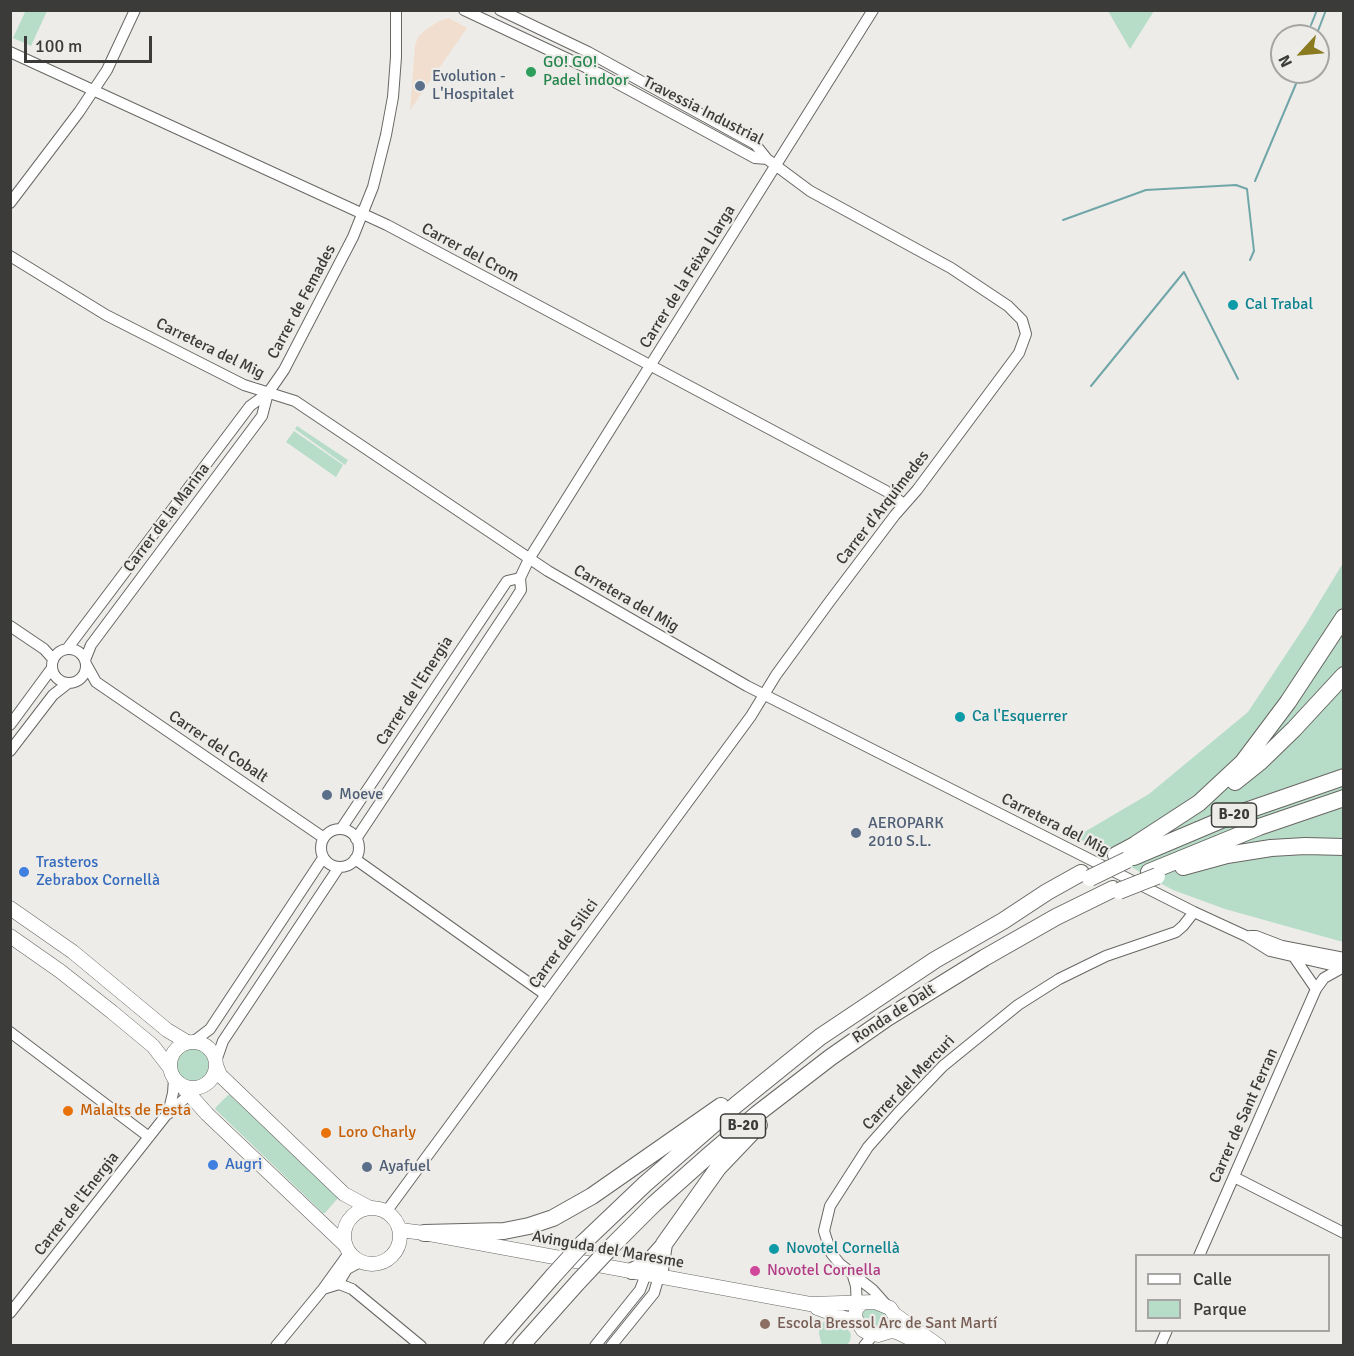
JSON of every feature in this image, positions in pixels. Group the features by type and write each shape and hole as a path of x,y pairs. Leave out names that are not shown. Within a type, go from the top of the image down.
{"highway":[{"path":"1121,858 1136,844 1199,803 1243,762 1288,702 1344,617"},
{"path":"1136,844 1202,807 1260,762 1344,675"},
{"name":"B-20","path":"1121,858 1231,816 1344,777"},
{"name":"Ronda de Dalt","path":"521,1346 579,1281 654,1204 727,1139 811,1072 886,1018 976,962 1056,917 1259,827 1344,798"},
{"path":"1153,874 1256,850 1305,846 1344,847"},
{"name":"Ronda de Dalt","path":"492,1346 583,1244 645,1184 796,1055 906,978 1003,921 1121,858"},
{"path":"646,1274 664,1244 718,1168 747,1136 886,1018"},
{"path":"424,1233 504,1231 540,1223 562,1214 592,1196 796,1055"},
{"path":"646,1274 647,1264 664,1244"}],"main road":[{"path":"10,908 73,952 167,1030 190,1042 208,1047 220,1075 344,1194 370,1208 386,1212 393,1218 400,1230 399,1243 390,1258 374,1264 352,1253 200,1106 153,1046 112,1012 10,936"},
{"path":"182,1083 174,1052 180,1046 190,1042"},
{"path":"182,1083 211,1080 216,1063"},
{"path":"352,1253 344,1230 348,1220 359,1211 370,1208"},
{"name":"Avinguda del Maresme","path":"400,1230 810,1304"},
{"path":"810,1304 875,1302 892,1311 939,1346"},
{"path":"810,1304 858,1323"},
{"path":"858,1304 855,1312 858,1323 868,1340 891,1331 903,1334 925,1346"},
{"path":"891,1331 895,1324 892,1311"}],"street":[{"path":"10,203 107,70 135,10"},
{"name":"Carrer de Femades","path":"67,649 250,406 268,393 284,370 363,214 379,167 393,97 396,10"},
{"name":"Travessia Industrial","path":"464,10 600,74 754,158 767,159"},
{"name":"Travessia Industrial","path":"500,10 588,52 726,127 755,144 767,159 810,191 951,268 1017,313 1025,326 1024,342"},
{"name":"Carrer de la Feixa Llarga","path":"529,559 873,10"},
{"name":"Carrer del Crom","path":"10,52 363,214 886,491 904,504"},
{"name":"Carretera del Mig","path":"10,256 106,315 244,385 295,401 529,559 764,693 1194,912 1246,936 1269,951 1294,958 1343,965"},
{"name":"Carrer d'Arquímedes","path":"764,693 830,601 917,490 1019,353 1024,342"},
{"name":"Carrer de la Marina","path":"86,662 90,645 262,416 268,393"},
{"name":"Carrer de l'Energia","path":"356,839 521,590 520,578 529,559"},
{"name":"Carrer de l'Energia","path":"341,829 507,581 520,578"},
{"path":"10,626 44,649 52,664 55,677 67,684"},
{"path":"10,725 59,652 67,649 76,650 86,662 85,673 80,680 67,684 53,695 10,751"},
{"name":"Carrer del Cobalt","path":"86,662 96,682"},
{"name":"Carrer del Cobalt","path":"80,680 96,682 324,838"},
{"name":"Carrer del Silici","path":"386,1212 750,716 764,693"},
{"path":"341,829 351,833 356,839 358,852 350,864 339,867 329,864 323,858 321,848 324,838 333,830 341,829"},
{"path":"190,1042 210,1029 323,858"},
{"path":"355,859 546,995"},
{"path":"216,1063 223,1041 339,867"},
{"name":"Carrer del Mercuri","path":"892,1311 831,1253 824,1231 827,1214 868,1147 916,1093 969,1043 1035,994 1059,979 1106,956 1176,932 1194,912"},
{"name":"Carretera del Mig","path":"1246,936 1256,936 1343,965"},
{"path":"1282,946 1294,958 1316,989"},
{"name":"Carrer de Sant Ferran","path":"1200,1254 1316,989 1329,974 1343,965"},
{"path":"10,1032 149,1137"},
{"name":"Carrer de l'Energia","path":"167,1114 173,1093 182,1083"},
{"name":"Carrer de l'Energia","path":"10,1313 167,1114 182,1083"},
{"path":"167,1114 186,1106 200,1106"},
{"path":"1234,1177 1344,1233"},
{"path":"343,1285 342,1275 352,1265 352,1253"},
{"path":"276,1346 352,1253"},
{"path":"596,1346 640,1290 646,1274"},
{"path":"611,1346 654,1293 646,1274"},
{"path":"853,1276 858,1304"},
{"path":"323,1289 336,1285 352,1289 421,1346"},
{"path":"1160,1346 1166,1332"}],"shaded area":[{"name":"Evolution - L'Hospitalet","path":"449,18 467,28 410,110 415,46 418,37 439,21"}],"green space":[{"path":"26,10 47,11 31,46 13,38"},
{"path":"1108,11 1154,11 1130,49"},
{"path":"297,426 348,460 345,465 295,429"},
{"path":"294,431 343,465 336,477 286,442"},
{"path":"1343,563 1343,942 1225,909 1173,890 1076,837 1149,794 1248,712"},
{"path":"193,1049 204,1054 209,1065 204,1076 193,1081 182,1076 177,1065 182,1054"},
{"path":"228,1095 338,1198 325,1213 216,1110 215,1108"},
{"path":"872,1307 886,1313 891,1319 890,1325 880,1330 863,1322 860,1313 862,1309"},
{"path":"819,1321 846,1327 851,1334 850,1341 847,1345 822,1345"}],"waterway":[{"path":"1311,24 1317,10"},
{"path":"1321,24 1326,10"},
{"path":"1255,181 1296,84"},
{"path":"1063,220 1146,190 1236,185 1247,189 1254,251 1250,260"},
{"path":"1091,386 1184,272 1238,379"}],"place":[{"name":"GO! GO! Padel indoor","path":"531,72"},
{"name":"Evolution - L'Hospitalet","path":"420,86"},
{"name":"Cal Trabal","path":"1233,305"},
{"name":"Ca l'Esquerrer","path":"960,717"},
{"name":"Moeve","path":"327,795"},
{"name":"AEROPARK 2010 S.L.","path":"856,833"},
{"name":"Trasteros Zebrabox Cornellà","path":"24,872"},
{"name":"Malalts de Festa","path":"68,1111"},
{"name":"Loro Charly","path":"326,1133"},
{"name":"Augri","path":"213,1165"},
{"name":"Ayafuel","path":"367,1167"},
{"name":"Novotel Cornellà","path":"774,1249"},
{"name":"Novotel Cornella","path":"755,1271"},
{"name":"Escola Bressol Arc de Sant Martí","path":"765,1324"}]}
